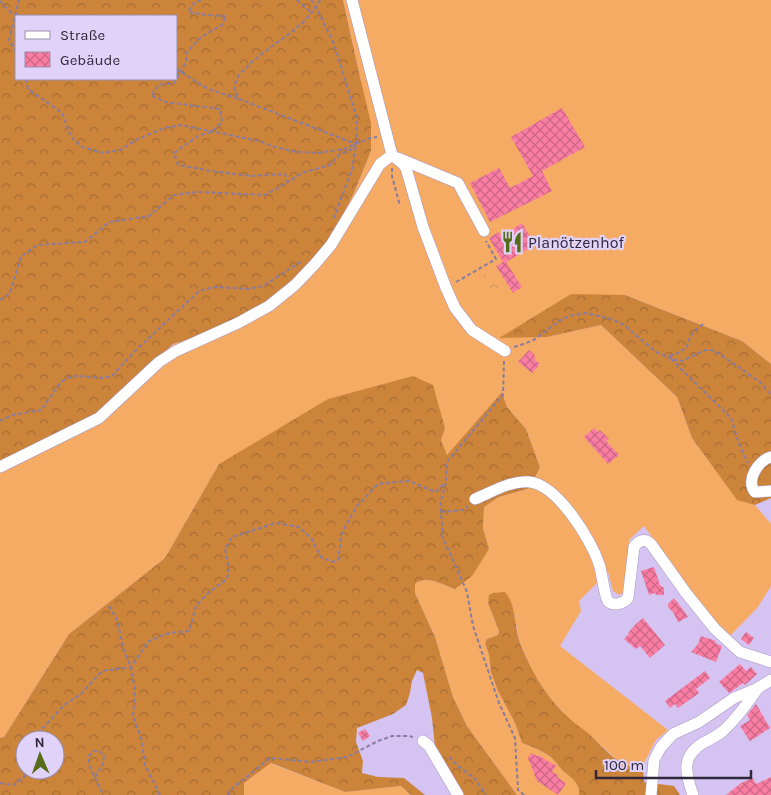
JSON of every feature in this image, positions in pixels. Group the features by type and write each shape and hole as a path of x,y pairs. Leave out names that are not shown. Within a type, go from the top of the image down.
{"street":[{"path":"352,0 392,156 406,168 423,228 446,288 455,308 472,330 505,351"},
{"path":"392,156 458,183 484,231"},
{"path":"0,467 99,418 159,362 176,351 238,323 269,306 295,285 331,245 380,164 392,156"},
{"path":"771,457 764,460 751,481 754,492 771,491"},
{"path":"476,499 511,484 522,482 536,483 548,490 574,518 590,543 602,573 606,596 611,603 620,603 628,598 633,550 639,541 647,540 715,629 740,652 771,662"},
{"path":"651,795 654,760 661,747 673,734 699,722 740,695 758,688 771,680"},
{"path":"693,795 686,774 688,758 694,748 722,732 749,702 758,688"},
{"path":"423,741 429,746 458,795"}],"path":[{"path":"16,15 20,0"},
{"path":"178,77 186,62 186,53 201,37 222,25 226,16 188,12 195,2 201,0"},
{"path":"297,0 312,13"},
{"path":"311,0 334,44 357,118 356,144 352,169 334,217"},
{"path":"239,99 234,88 236,79 255,59 299,26 312,13 320,0"},
{"path":"0,1 15,16"},
{"path":"15,20 9,40 15,50"},
{"path":"178,70 208,89 356,144"},
{"path":"26,80 28,88 62,113 71,136 82,147 102,153 120,150 138,139 164,128 181,125 258,141 297,152 318,153 344,149 370,138 387,136"},
{"path":"176,80 174,84 159,85 151,95 165,102 220,110 222,122 211,132 198,136 174,153 178,165 211,172 251,176 285,174 288,182"},
{"path":"0,300 10,293 20,257 36,245 86,242 109,222 149,216 174,195 198,192 265,194 302,173 330,165 356,144"},
{"path":"392,156 392,176 400,206"},
{"path":"462,279 496,259 485,240 484,231"},
{"path":"0,421 12,415 41,410 61,382 67,378 76,376 102,378 112,376 134,352 199,291 214,287 249,289 262,286 302,261"},
{"path":"524,795 518,790 515,738 499,703 473,626 467,592 443,538 441,512 441,500 446,483 446,463 503,395 505,351 532,341 569,316 585,313 612,319 624,326 656,352 676,360 682,361 705,350 715,351 755,378 771,395"},
{"path":"668,357 687,347 692,332 703,324"},
{"path":"668,357 732,418 739,444 753,475"},
{"path":"42,730 64,705 81,694 102,671 131,667 149,641 169,633 189,631 196,606 208,593 227,579 229,570 225,549 232,537 276,523 299,527 311,538 321,557 332,562 338,560 342,532 357,506 378,484 409,481 435,492 446,483"},
{"path":"441,512 464,510 476,499"},
{"path":"110,606 117,620 124,651 131,667 135,692 133,717 141,737 145,765 160,795"},
{"path":"229,795 230,791 270,758 311,762 347,757 392,736 409,736 423,741"},
{"path":"96,777 104,764 104,756 99,751 94,751 89,756 89,764 103,795"},
{"path":"447,755 475,779 486,795"},
{"path":"0,783 14,785 20,780"}],"green space":[{"path":"0,0 343,0 371,123 371,151 353,195 329,242 279,294 240,317 198,336 173,344 96,416 0,461"},
{"path":"343,0 771,0 771,364 742,341 625,295 547,337 601,325 677,397 692,438 737,499 755,505 771,524 771,586 758,607 730,636 706,611 644,526 629,540 626,591 619,595 613,591 608,572 579,601 581,611 560,646 668,730 656,740 643,765 633,768 615,758 570,720 548,696 532,671 519,640 513,607 488,603 499,631 498,635 487,639 485,643 491,672 498,691 515,723 522,743 552,758 577,784 579,795 517,795 467,726 453,697 435,637 415,593 415,584 424,580 435,581 455,589 489,549 483,528 484,507 499,497 530,488 540,467 526,429 507,407 502,392 447,456 441,440 445,428 219,464 165,558 69,634 4,737 0,738 0,461 96,416 174,344 198,336 329,242 353,195 371,151 360,77"},
{"path":"494,270 505,287 493,294 482,277"},
{"path":"571,294 625,295 742,341 771,364 771,498 755,505 737,500 692,438 677,397 601,325 547,337 499,338"},
{"path":"413,376 433,385 445,428 441,440 447,455 502,392 507,407 526,429 540,467 530,488 499,497 484,507 483,528 489,549 472,576 455,589 429,580 419,581 415,584 415,593 435,637 453,697 467,726 517,795 464,795 447,771 435,747 432,718 423,673 417,670 406,705 393,714 357,728 356,742 363,761 362,773 378,777 404,778 425,795 411,795 401,786 345,792 271,763 244,783 244,795 0,795 0,738 4,737 69,634 165,558 219,464 328,399"},
{"path":"505,592 512,604 518,637 525,654 540,684 561,711 616,759 633,768 643,765 644,782 674,786 680,795 579,795 577,784 552,758 522,743 515,723 498,691 491,672 485,643 487,639 498,635 499,631 488,603 489,595"},
{"path":"270,763 345,792 401,786 411,795 244,795 244,783"}],"building":[{"path":"562,108 585,147 542,171 552,191 490,222 470,183 499,168 510,188 533,176 511,137"},
{"name":"Planötzenhof","path":"522,223 535,245 506,262 522,287 513,293 496,266 503,262 489,238 499,232 501,236"},
{"path":"529,350 535,355 535,360 540,364 532,373 518,362"},
{"path":"594,428 598,432 600,430 609,439 606,441 619,455 608,464 584,437"},
{"path":"654,567 660,585 664,588 664,595 654,593 649,595 641,571"},
{"path":"674,598 688,617 678,622 668,607 668,604"},
{"path":"643,618 665,645 650,658 640,646 636,649 624,639"},
{"path":"746,632 754,638 749,645 741,639"},
{"path":"701,636 716,641 715,643 722,646 716,662 691,652 698,644"},
{"path":"740,664 746,671 751,667 757,674 745,685 743,683 729,693 719,682"},
{"path":"705,671 710,678 696,689 699,693 678,708 675,704 670,708 665,701"},
{"path":"756,704 770,728 750,741 740,726 750,720 747,715"},
{"path":"365,729 370,736 363,741 358,733"},
{"path":"531,753 556,766 552,772 566,783 558,795 537,781 528,758"},
{"path":"771,777 771,795 726,795 741,783 753,778 756,784"}],"place":[{"name":"Planötzenhof","path":"512,242"}]}
